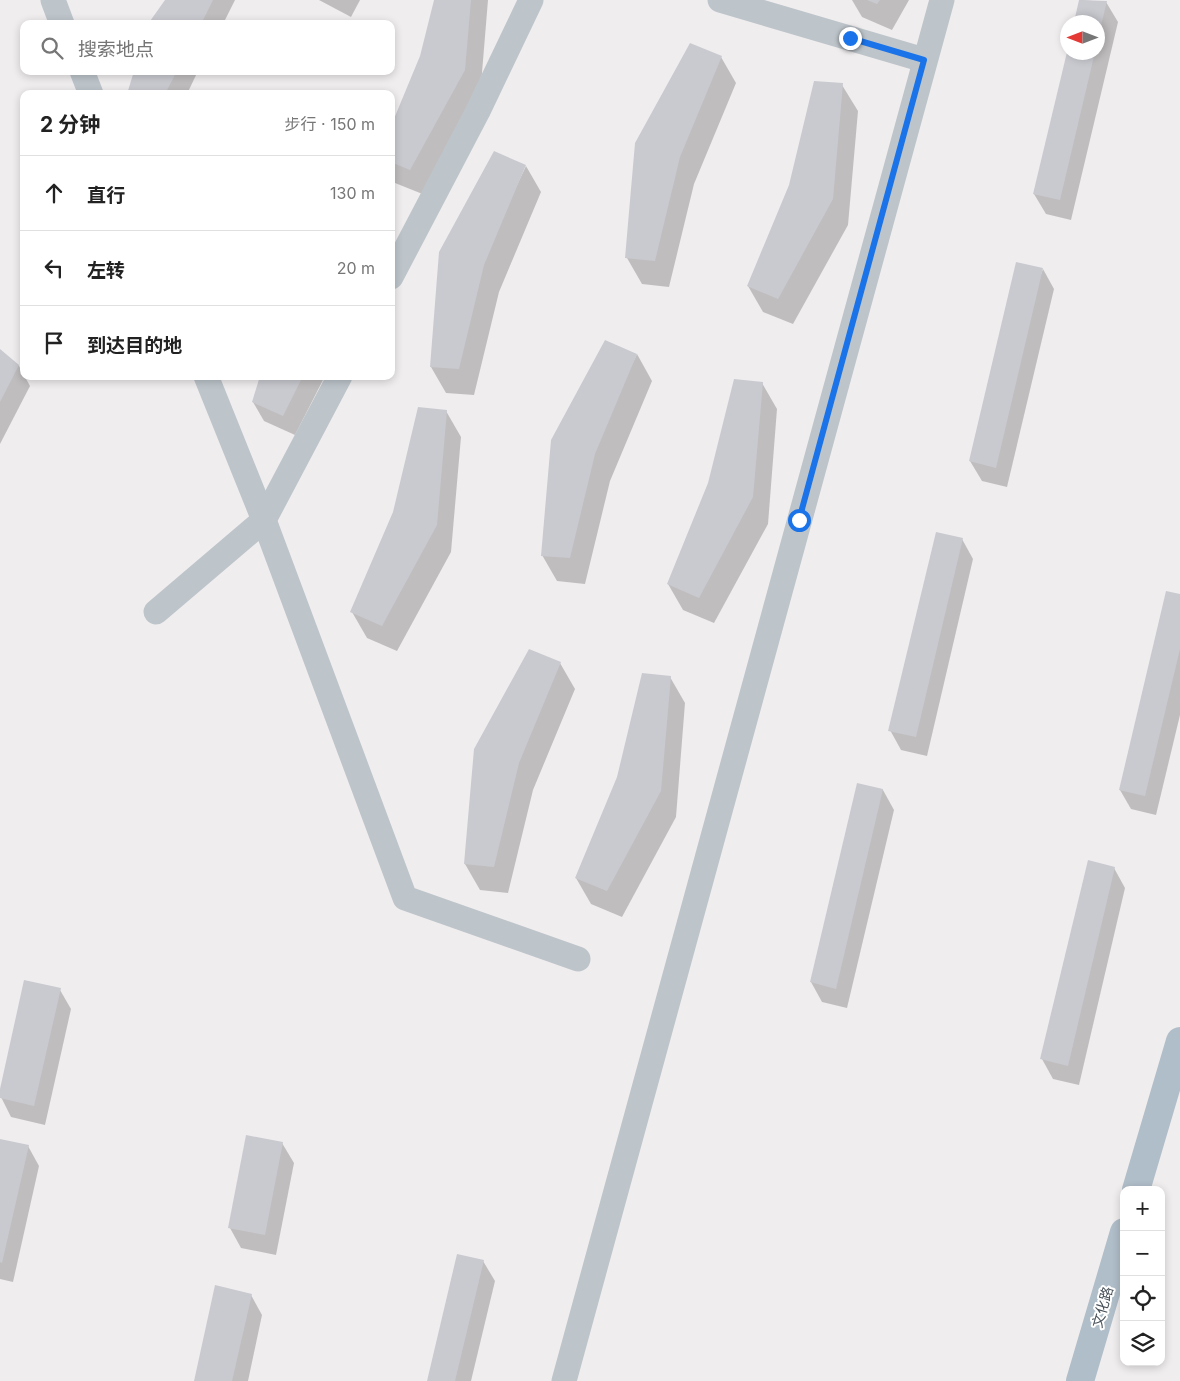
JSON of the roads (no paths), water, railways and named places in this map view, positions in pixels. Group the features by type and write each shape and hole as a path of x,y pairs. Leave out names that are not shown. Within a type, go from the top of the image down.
{"main road":[{"path":"1137,1186 1180,1041"},
{"name":"文化路","path":"1080,1381 1120,1246"}],"street":[{"path":"53,0 60,20"},
{"path":"395,269 478,110 532,0"},
{"path":"720,0 924,60"},
{"path":"564,1381 924,60 942,0"},
{"path":"84,75 89,90"},
{"path":"208,380 264,520 405,898 578,960"},
{"path":"156,612 264,520 338,380"}]}
